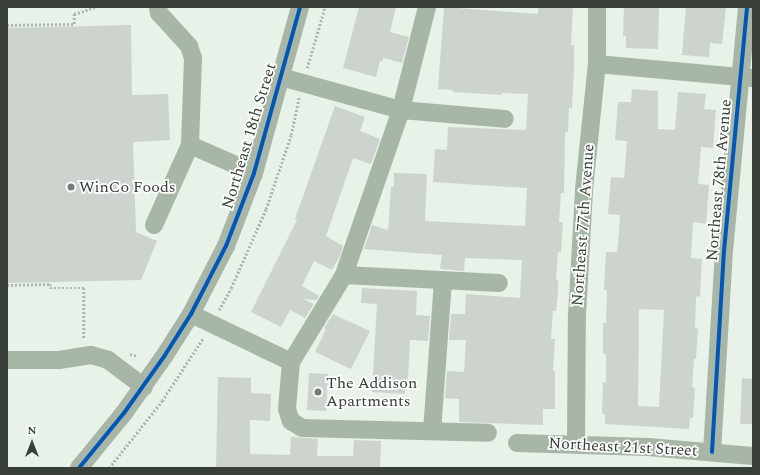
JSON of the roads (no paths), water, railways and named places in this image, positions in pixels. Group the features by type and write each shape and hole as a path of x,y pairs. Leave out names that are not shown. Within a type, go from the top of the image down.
{"street":[{"path":"154,225 190,145 193,58 189,46 159,12 158,7"},
{"name":"Northeast 18th Street","path":"79,468 144,387 191,314 226,246 254,172 300,7"},
{"path":"427,7 401,110 344,275 290,362 287,409 288,416 296,426 302,428 488,433"},
{"name":"Northeast 77th Avenue","path":"576,444 577,316 584,189 597,64 597,7"},
{"name":"Northeast 78th Avenue","path":"712,452 724,251 747,78 747,7"},
{"path":"597,64 747,78"},
{"path":"281,77 401,110 505,119"},
{"path":"190,145 254,172"},
{"path":"344,275 499,283"},
{"path":"432,431 443,280"},
{"path":"191,314 290,362"},
{"path":"7,360 59,360 91,355 108,360 144,387"},
{"name":"Northeast 21st Street","path":"517,443 576,444 712,452 753,456"}],"place":[{"name":"WinCo Foods","path":"71,187"},
{"name":"The Addison Apartments","path":"318,392"}]}
